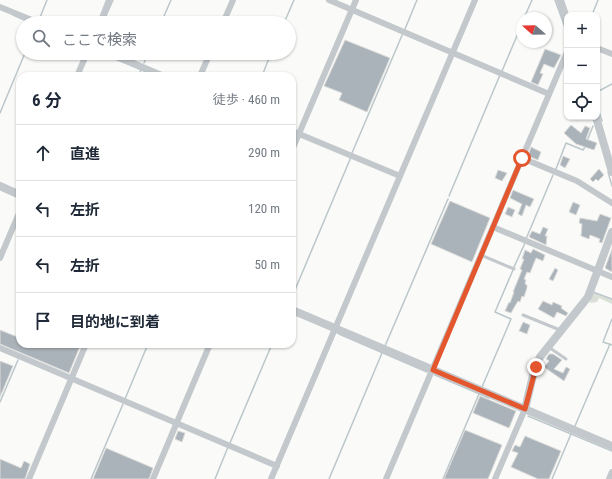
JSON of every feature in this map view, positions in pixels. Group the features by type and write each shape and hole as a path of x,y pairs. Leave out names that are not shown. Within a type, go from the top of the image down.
{"street":[{"path":"103,16 109,0"},
{"path":"226,16 233,0"},
{"path":"329,0 549,94"},
{"path":"296,141 356,0"},
{"path":"272,479 475,0"},
{"path":"560,0 564,12"},
{"path":"0,7 22,16"},
{"path":"600,49 612,54"},
{"path":"386,479 564,59"},
{"path":"79,72 84,60"},
{"path":"126,60 155,72"},
{"path":"202,72 207,60"},
{"path":"597,120 612,172"},
{"path":"296,132 400,176"},
{"path":"522,158 577,181 612,203"},
{"path":"0,186 16,193"},
{"path":"0,258 16,220"},
{"path":"494,227 597,272 612,277"},
{"path":"495,479 525,409 536,367 548,346 586,300 612,232"},
{"path":"296,312 612,446"},
{"path":"0,348 277,466"},
{"path":"29,479 84,348"},
{"path":"152,479 208,348"},
{"path":"609,479 612,472"}],"lane":[{"path":"481,255 514,269"},
{"path":"523,315 561,330"},
{"path":"548,346 566,359"}],"shaded area":[{"path":"592,292 612,299 612,304 599,298 597,302 590,303"}],"building":[{"path":"345,40 390,58 367,112 339,100 342,93 324,86"},
{"path":"545,49 561,55 554,68 544,64 540,73 543,74 538,85 531,82"},
{"path":"571,125 581,133 585,126 590,128 586,139 597,143 594,150 576,144 564,133"},
{"path":"531,147 541,152 538,160 528,156"},
{"path":"563,156 570,159 565,168 560,165"},
{"path":"599,169 604,175 598,181 596,179 593,182 590,179"},
{"path":"498,170 507,173 502,181 495,178"},
{"path":"513,190 534,199 530,207 526,205 522,216 518,214 522,204 510,198"},
{"path":"450,201 490,218 472,262 431,244"},
{"path":"573,202 580,205 576,215 569,212"},
{"path":"508,207 515,210 512,217 505,214"},
{"path":"600,214 611,218 602,243 599,242 600,239 590,235 589,239 581,236 582,224 579,223 580,218 597,221"},
{"path":"543,227 548,229 545,236 547,236 546,245 529,237 532,231 540,234"},
{"path":"533,249 545,255 543,261 536,258 530,273 527,272 524,279 526,280 525,284 527,285 527,288 524,297 522,296 520,302 518,301 511,313 505,311 509,302 510,303 522,270 520,269 524,259 522,259 525,250 531,253"},
{"path":"612,249 612,272 605,268"},
{"path":"555,268 558,270 553,281 549,279"},
{"path":"543,301 552,305 553,302 562,306 561,308 568,313 566,316 557,312 554,318 538,309"},
{"path":"523,322 530,325 527,334 519,331"},
{"path":"0,330 16,336 16,348 79,348 69,373 0,344"},
{"path":"549,354 553,354 562,360 554,369 563,373 566,367 570,369 564,381 544,367 549,361 546,359"},
{"path":"0,361 13,366 0,397"},
{"path":"480,396 516,411 509,428 473,413"},
{"path":"465,430 502,445 488,479 444,479"},
{"path":"178,431 185,433 182,442 175,439"},
{"path":"525,436 561,451 549,479 538,479 511,467 518,453 512,451 515,445 520,447"},
{"path":"106,448 153,468 149,479 93,479"},
{"path":"0,459 21,468 24,461 30,464 25,479 0,479"}],"waterway":[{"path":"41,16 47,0"},
{"path":"106,16 113,0"},
{"path":"164,16 171,0"},
{"path":"287,16 294,0"},
{"path":"405,29 417,0"},
{"path":"527,12 532,0"},
{"path":"555,0 564,25"},
{"path":"593,12 598,0"},
{"path":"352,153 403,33"},
{"path":"502,71 516,38"},
{"path":"17,72 22,60"},
{"path":"118,60 146,72"},
{"path":"264,72 268,60"},
{"path":"0,113 16,75"},
{"path":"449,196 500,75"},
{"path":"600,90 612,84"},
{"path":"600,115 602,121"},
{"path":"587,141 593,126"},
{"path":"556,169 566,143 583,150 585,147"},
{"path":"296,288 351,157"},
{"path":"608,172 612,186"},
{"path":"526,239 553,175"},
{"path":"385,346 448,199"},
{"path":"514,267 525,243"},
{"path":"482,387 511,319 495,312 513,270"},
{"path":"593,292 612,299"},
{"path":"612,319 603,342 612,345"},
{"path":"339,334 427,372"},
{"path":"575,426 610,344"},
{"path":"125,399 146,348"},
{"path":"230,443 270,348"},
{"path":"329,479 382,353"},
{"path":"0,402 18,360"},
{"path":"435,375 489,398"},
{"path":"443,479 479,394"},
{"path":"91,479 123,404"},
{"path":"528,416 612,451"},
{"path":"552,479 571,434"},
{"path":"215,479 228,447"}],"route":[{"path":"522,158 433,370 525,409 536,367"}]}
